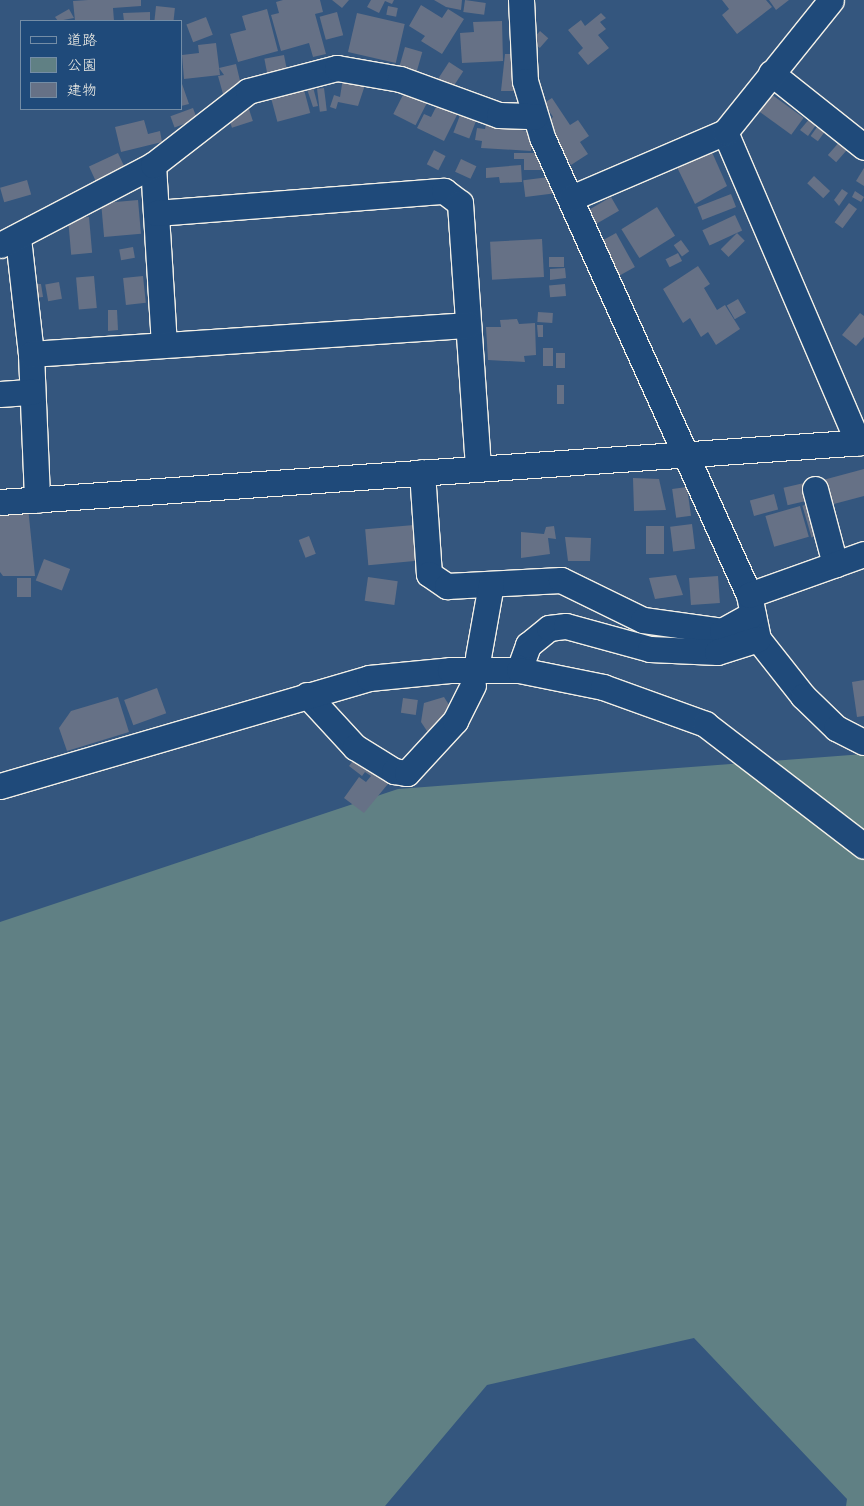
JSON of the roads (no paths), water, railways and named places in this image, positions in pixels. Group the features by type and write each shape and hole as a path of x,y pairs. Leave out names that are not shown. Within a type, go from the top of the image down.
{"street":[{"path":"521,0 525,80 535,116 751,604 758,639 803,696 836,728 864,742"},
{"path":"571,198 725,132 831,0"},
{"path":"37,500 30,354 9,242 154,165 248,91 337,68 400,79 500,115 535,116"},
{"path":"771,73 864,147"},
{"path":"0,502 861,442 725,132"},
{"path":"154,165 164,344"},
{"path":"156,213 444,190 460,203 478,468"},
{"path":"30,354 468,326"},
{"path":"0,394 32,392"},
{"path":"422,472 429,574 447,586 561,580 643,620 722,630 751,604 836,564 864,554"},
{"path":"815,489 836,564"},
{"path":"478,657 491,584"},
{"path":"519,670 528,645 549,628 566,626 650,649 717,652 758,639"},
{"path":"0,786 370,678 450,670 519,670 603,686 705,724 864,846"},
{"path":"307,696 355,747 394,771 407,772 455,721 473,685"}]}
